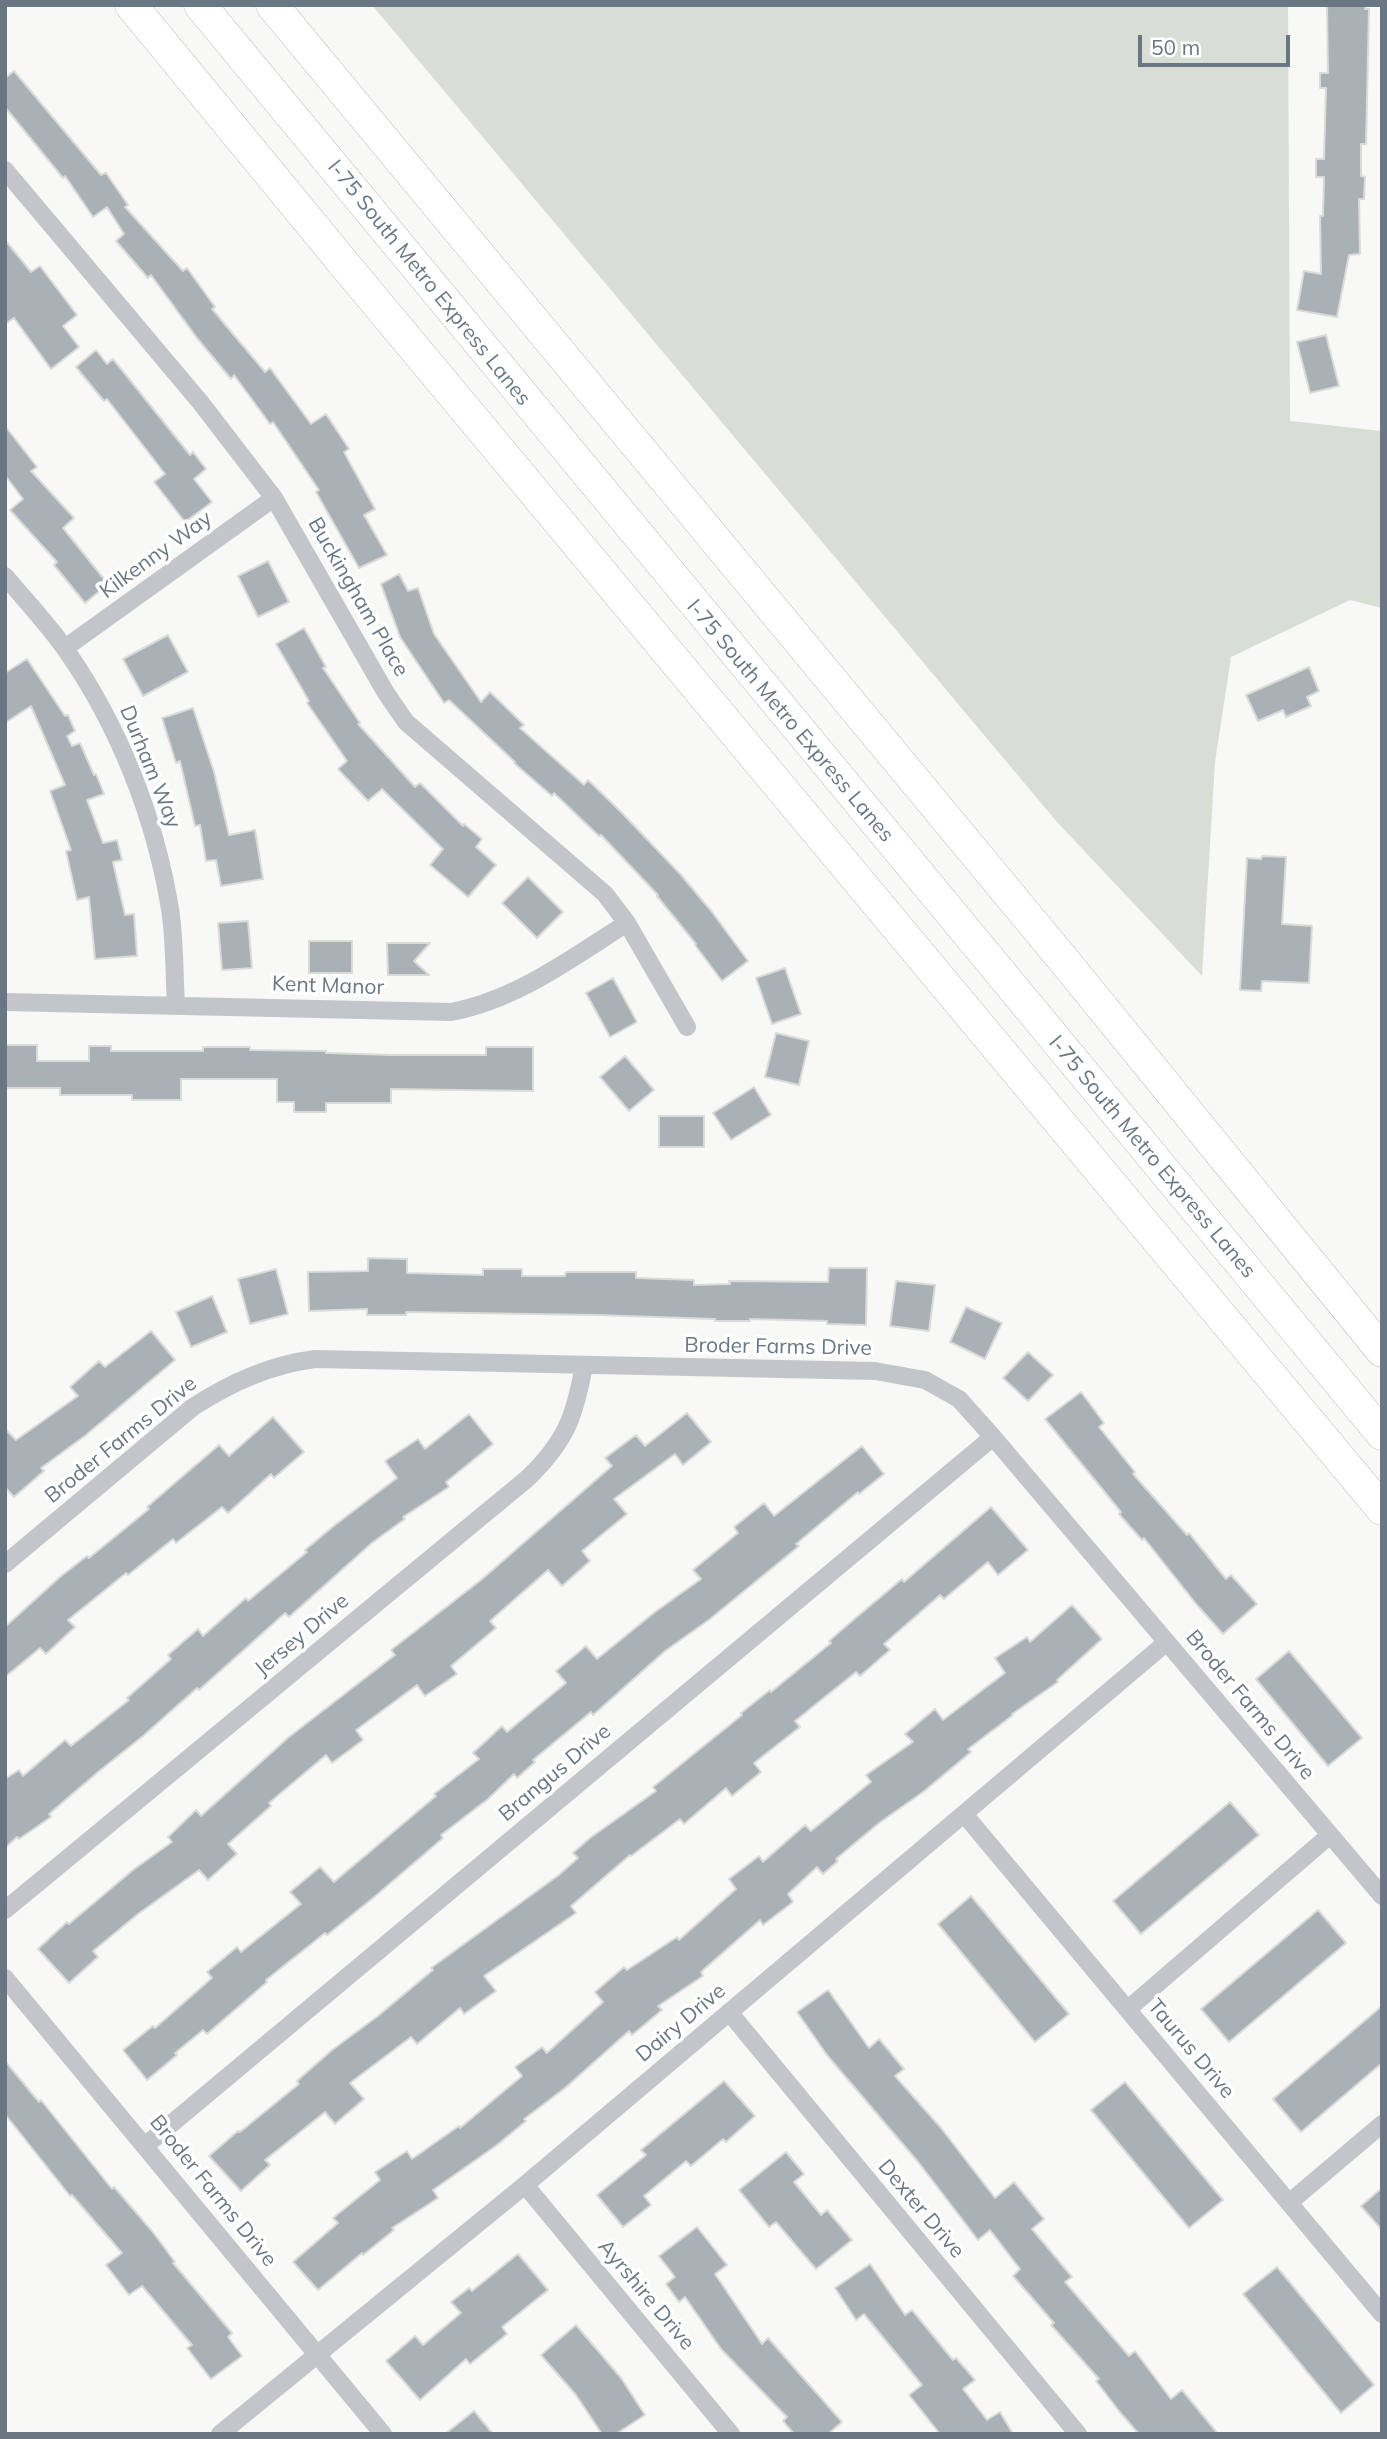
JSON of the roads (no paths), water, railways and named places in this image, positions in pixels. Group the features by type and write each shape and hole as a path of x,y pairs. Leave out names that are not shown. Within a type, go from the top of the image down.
{"highway":[{"path":"131,5 1382,1509"},
{"name":"I-75 South Metro Express Lanes","path":"201,5 722,639 1382,1434"},
{"path":"272,5 1057,953 1382,1351"}],"street":[{"name":"Buckingham Place","path":"5,170 201,403 274,498 386,693 406,722 604,894 626,923 687,1027"},
{"name":"Kilkenny Way","path":"65,648 274,498"},
{"name":"Durham Way","path":"5,576 65,648 104,710 135,782 156,842 170,911 176,1005"},
{"name":"Kent Manor","path":"5,1002 452,1012 506,996 626,923"},
{"name":"Broder Farms Drive","path":"5,1564 194,1406 224,1387 286,1363 315,1359 875,1371 925,1380 959,1399 993,1437 1382,1896"},
{"name":"Jersey Drive","path":"5,1910 528,1479 548,1459 565,1431 577,1406 584,1365"},
{"name":"Brangus Drive","path":"146,2145 993,1437"},
{"name":"Dairy Drive","path":"220,2434 525,2185 1167,1642"},
{"name":"Taurus Drive","path":"964,1814 1382,2314"},
{"path":"1128,2009 1330,1835"},
{"name":"Broder Farms Drive","path":"5,1978 383,2434"},
{"name":"Dexter Drive","path":"729,2012 1078,2434"},
{"path":"1290,2202 1382,2124"},
{"name":"Ayrshire Drive","path":"525,2185 731,2434"}]}
